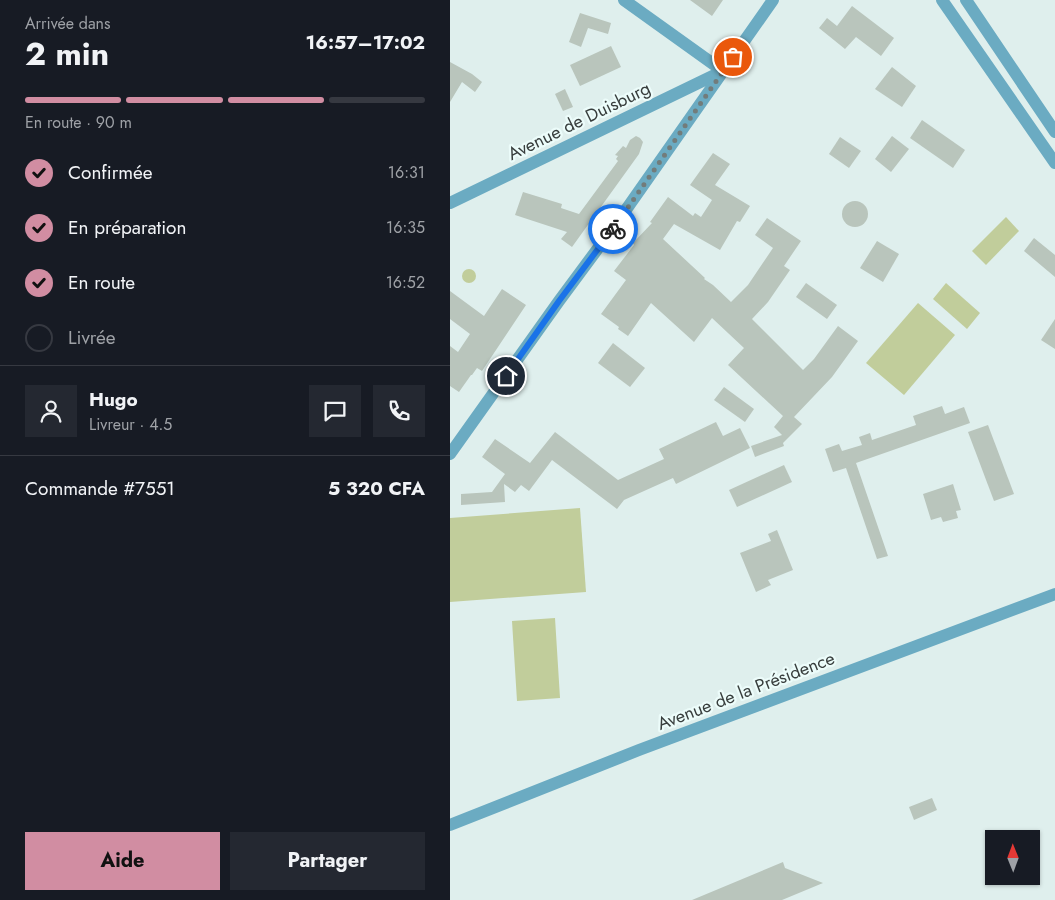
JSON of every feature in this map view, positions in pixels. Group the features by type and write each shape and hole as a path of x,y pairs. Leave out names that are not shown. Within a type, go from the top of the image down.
{"street":[{"path":"624,0 723,71"},
{"path":"450,454 616,224 773,0"},
{"path":"942,0 1055,162"},
{"path":"966,0 1055,132"},
{"name":"Avenue de Duisburg","path":"450,203 723,71"},
{"name":"Avenue de la Présidence","path":"450,825 639,750 1055,594"}],"green space":[{"path":"1006,217 1019,231 986,265 972,251"},
{"path":"469,269 474,271 476,276 474,281 469,283 464,281 462,276 464,271"},
{"path":"946,283 980,313 967,329 933,299"},
{"path":"918,303 955,335 904,395 866,363"},
{"path":"580,508 586,592 450,602 450,518"},
{"path":"555,618 560,698 517,701 512,621"}],"building":[{"path":"690,0 723,0 712,16"},
{"path":"852,6 894,38 881,56 856,37 845,49 819,28 827,18 837,26"},
{"path":"580,13 611,23 608,34 588,28 581,47 569,42"},
{"path":"611,46 621,67 580,86 570,65"},
{"path":"450,62 482,82 475,92 462,82 450,102"},
{"path":"892,67 916,86 902,107 875,89"},
{"path":"565,89 573,107 563,111 555,94"},
{"path":"922,120 965,150 953,168 910,138"},
{"path":"636,136 643,142 639,154 572,247 561,239 567,232 515,215 523,192 562,204 561,208 579,214 618,161 616,159 618,156 615,155 623,146 626,148 630,140"},
{"path":"892,136 909,149 891,172 875,159"},
{"path":"840,137 861,151 849,168 829,154"},
{"path":"713,153 730,164 715,185 750,206 740,222 737,221 720,250 674,224 663,239 731,302 748,285 773,248 755,235 767,218 801,241 784,266 790,270 768,302 752,319 803,370 814,359 838,326 858,341 832,377 794,417 802,424 783,443 784,446 755,457 751,446 782,435 774,427 783,416 728,365 744,348 712,318 694,342 651,303 628,336 601,314 626,280 614,271 634,245 633,243 652,223 650,222 668,197 693,216 695,213 701,217 712,200 690,185"},
{"path":"855,201 864,205 868,214 864,223 855,227 846,223 842,214 846,205"},
{"path":"1034,238 1055,255 1055,277 1024,251"},
{"path":"877,241 899,254 883,282 860,268"},
{"path":"806,283 837,305 827,319 796,297"},
{"path":"502,289 526,305 482,371 477,368 459,392 450,386 450,346 458,352 470,334 450,319 450,291 484,316"},
{"path":"1055,319 1055,349 1041,340"},
{"path":"613,343 645,368 630,387 598,363"},
{"path":"724,387 754,409 745,422 714,400"},
{"path":"942,406 945,414 964,407 970,423 856,463 888,556 877,559 846,468 833,472 825,449 839,444 842,451 862,445 859,437 870,433 872,440 916,425 913,416"},
{"path":"716,422 723,436 740,428 750,448 676,484 673,478 624,500 617,509 552,460 529,491 521,485 515,492 504,484 505,502 461,505 461,494 492,492 505,474 482,457 495,439 530,463 555,432 618,480 664,459 659,449"},
{"path":"988,425 1014,494 994,501 968,432"},
{"path":"784,465 792,482 737,507 729,490"},
{"path":"953,484 961,510 956,511 958,518 943,522 941,517 931,520 923,494"},
{"path":"777,530 793,570 768,580 771,585 756,592 740,553 771,541 768,534"},
{"path":"932,798 937,810 914,820 909,807"},
{"path":"783,862 785,868 823,883 782,900 692,900"}],"way so far":[{"path":"613,229 733,57"}],"route":[{"path":"506,376 613,229"}]}
